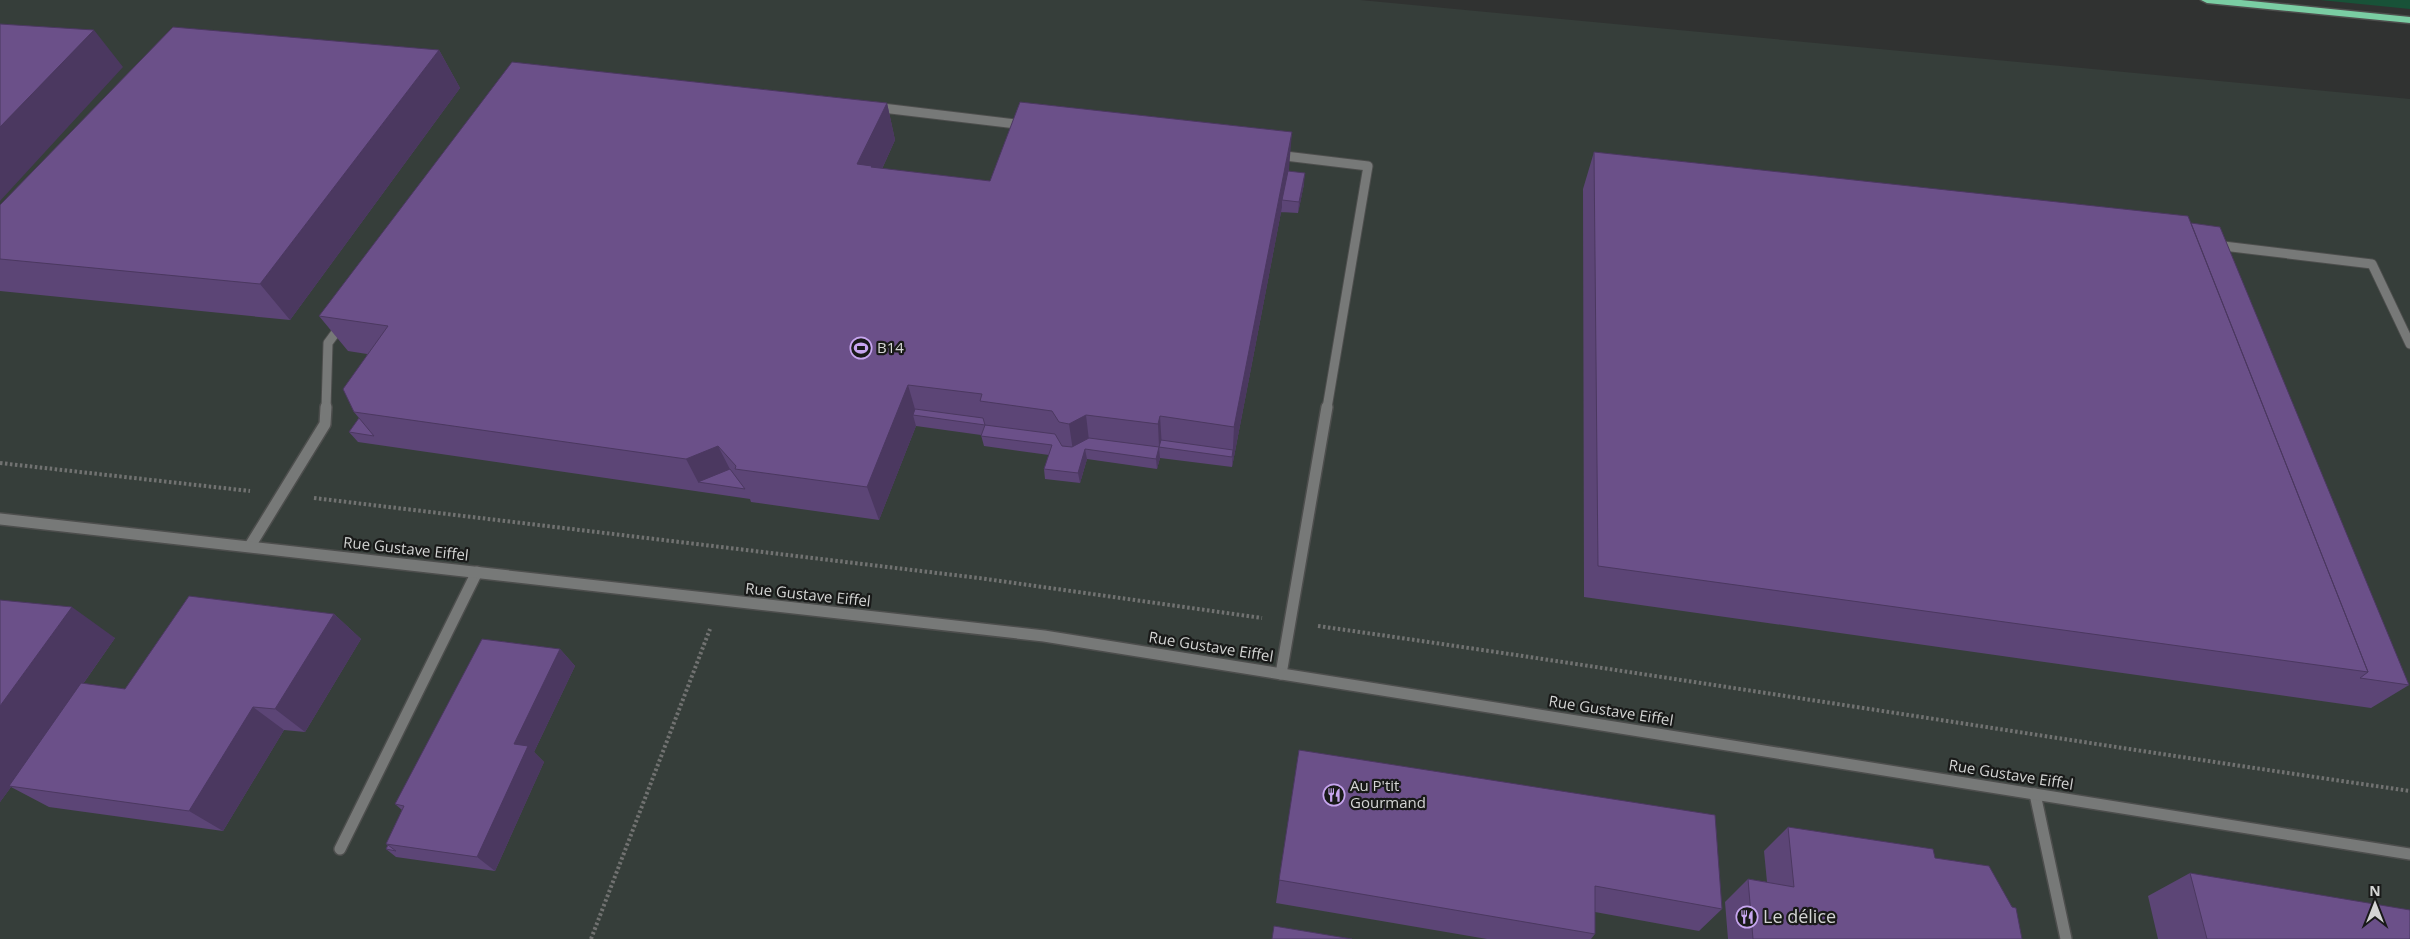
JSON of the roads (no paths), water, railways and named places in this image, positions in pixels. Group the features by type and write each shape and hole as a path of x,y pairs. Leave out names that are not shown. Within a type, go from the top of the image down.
{"highway":[{"path":"2207,0 2410,20"}],"street":[{"path":"867,106 1034,126"},
{"path":"1270,154 1368,166 1281,674"},
{"path":"2206,244 2372,264 2410,344"},
{"path":"250,546 325,424 328,343 346,319"},
{"name":"Rue Gustave Eiffel","path":"0,518 1044,636 2410,854"},
{"path":"340,849 477,572"},
{"path":"2036,794 2066,939"}],"place":[{"name":"B14","path":"861,348"},
{"name":"Au P'tit Gourmand","path":"1334,795"},
{"name":"Le délice","path":"1747,917"}]}
